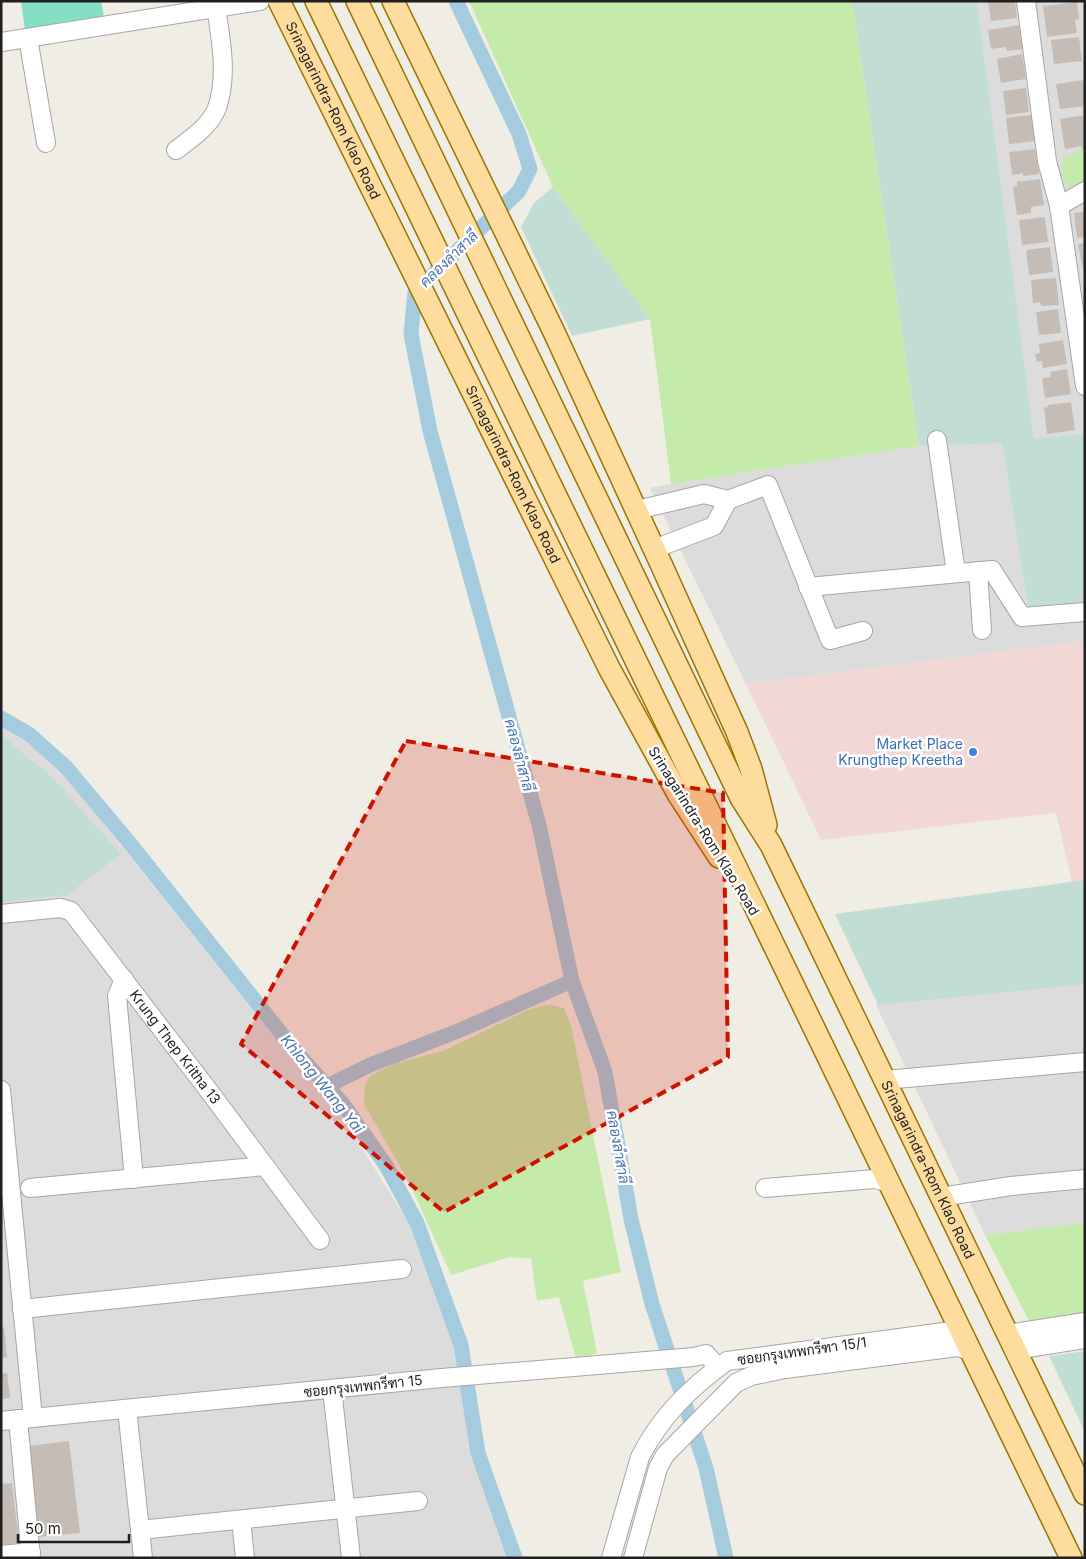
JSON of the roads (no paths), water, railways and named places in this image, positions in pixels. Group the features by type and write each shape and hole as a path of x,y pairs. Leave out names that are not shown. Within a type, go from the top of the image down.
{"main road":[{"name":"Srinagarindra-Rom Klao Road","path":"270,1 385,214 608,668 678,794 769,934"},
{"name":"Srinagarindra-Rom Klao Road","path":"316,1 1071,1558"},
{"name":"Srinagarindra-Rom Klao Road","path":"356,1 741,798 772,845 1085,1494"},
{"name":"Srinagarindra-Rom Klao Road","path":"393,1 540,301 737,732 751,769 772,845"}],"street":[{"path":"1,42 216,7 270,1"},
{"path":"1026,1 1048,161 1058,206 1085,386"},
{"path":"176,150 197,134 216,109 223,70 216,7"},
{"path":"28,38 46,143"},
{"path":"1058,206 1085,191"},
{"path":"937,440 956,573"},
{"path":"637,510 704,494 728,500 768,485 830,640 863,631"},
{"path":"654,549 714,526 728,500"},
{"path":"808,586 992,570 1022,617 1085,612"},
{"path":"978,571 982,630"},
{"name":"Krung Thep Kritha 13","path":"1,914 60,908 71,911 320,1240"},
{"path":"124,979 117,996 134,1178"},
{"path":"885,1080 1085,1062"},
{"path":"1,1090 22,1309 17,1419 31,1555 1,1555"},
{"path":"30,1188 265,1166"},
{"path":"765,1188 875,1179 889,1183"},
{"path":"941,1197 1011,1186 1085,1179"},
{"path":"22,1309 402,1269"},
{"path":"1011,1342 1085,1322"},
{"name":"ซอยกรุงเทพกรีฑา 15/1","path":"611,1558 640,1457 660,1423 698,1382 727,1361 782,1352 951,1331 966,1343 958,1347 784,1369 759,1374 736,1383 665,1455 658,1468 632,1558"},
{"path":"1011,1342 1085,1339"},
{"name":"ซอยกรุงเทพกรีฑา 15","path":"17,1419 442,1378 694,1357 706,1354 718,1367"},
{"path":"332,1389 351,1558"},
{"path":"127,1409 143,1558"},
{"path":"140,1530 418,1501"},
{"path":"241,1520 245,1558"}],"waterway":[{"name":"คลองลำสาลี","path":"456,1 519,134 530,169 519,191 415,292 411,334 430,431 539,825 572,981 605,1072 631,1219 652,1304 706,1468 726,1558"},
{"name":"Khlong Wang Yai","path":"1,718 29,734 66,767 128,841 296,1052 343,1104 387,1167 417,1223 461,1345 478,1453 515,1558"},
{"path":"327,1086 370,1065 458,1031 572,981"}],"place":[{"name":"Market Place Krungthep Kreetha","path":"973,752"}]}
